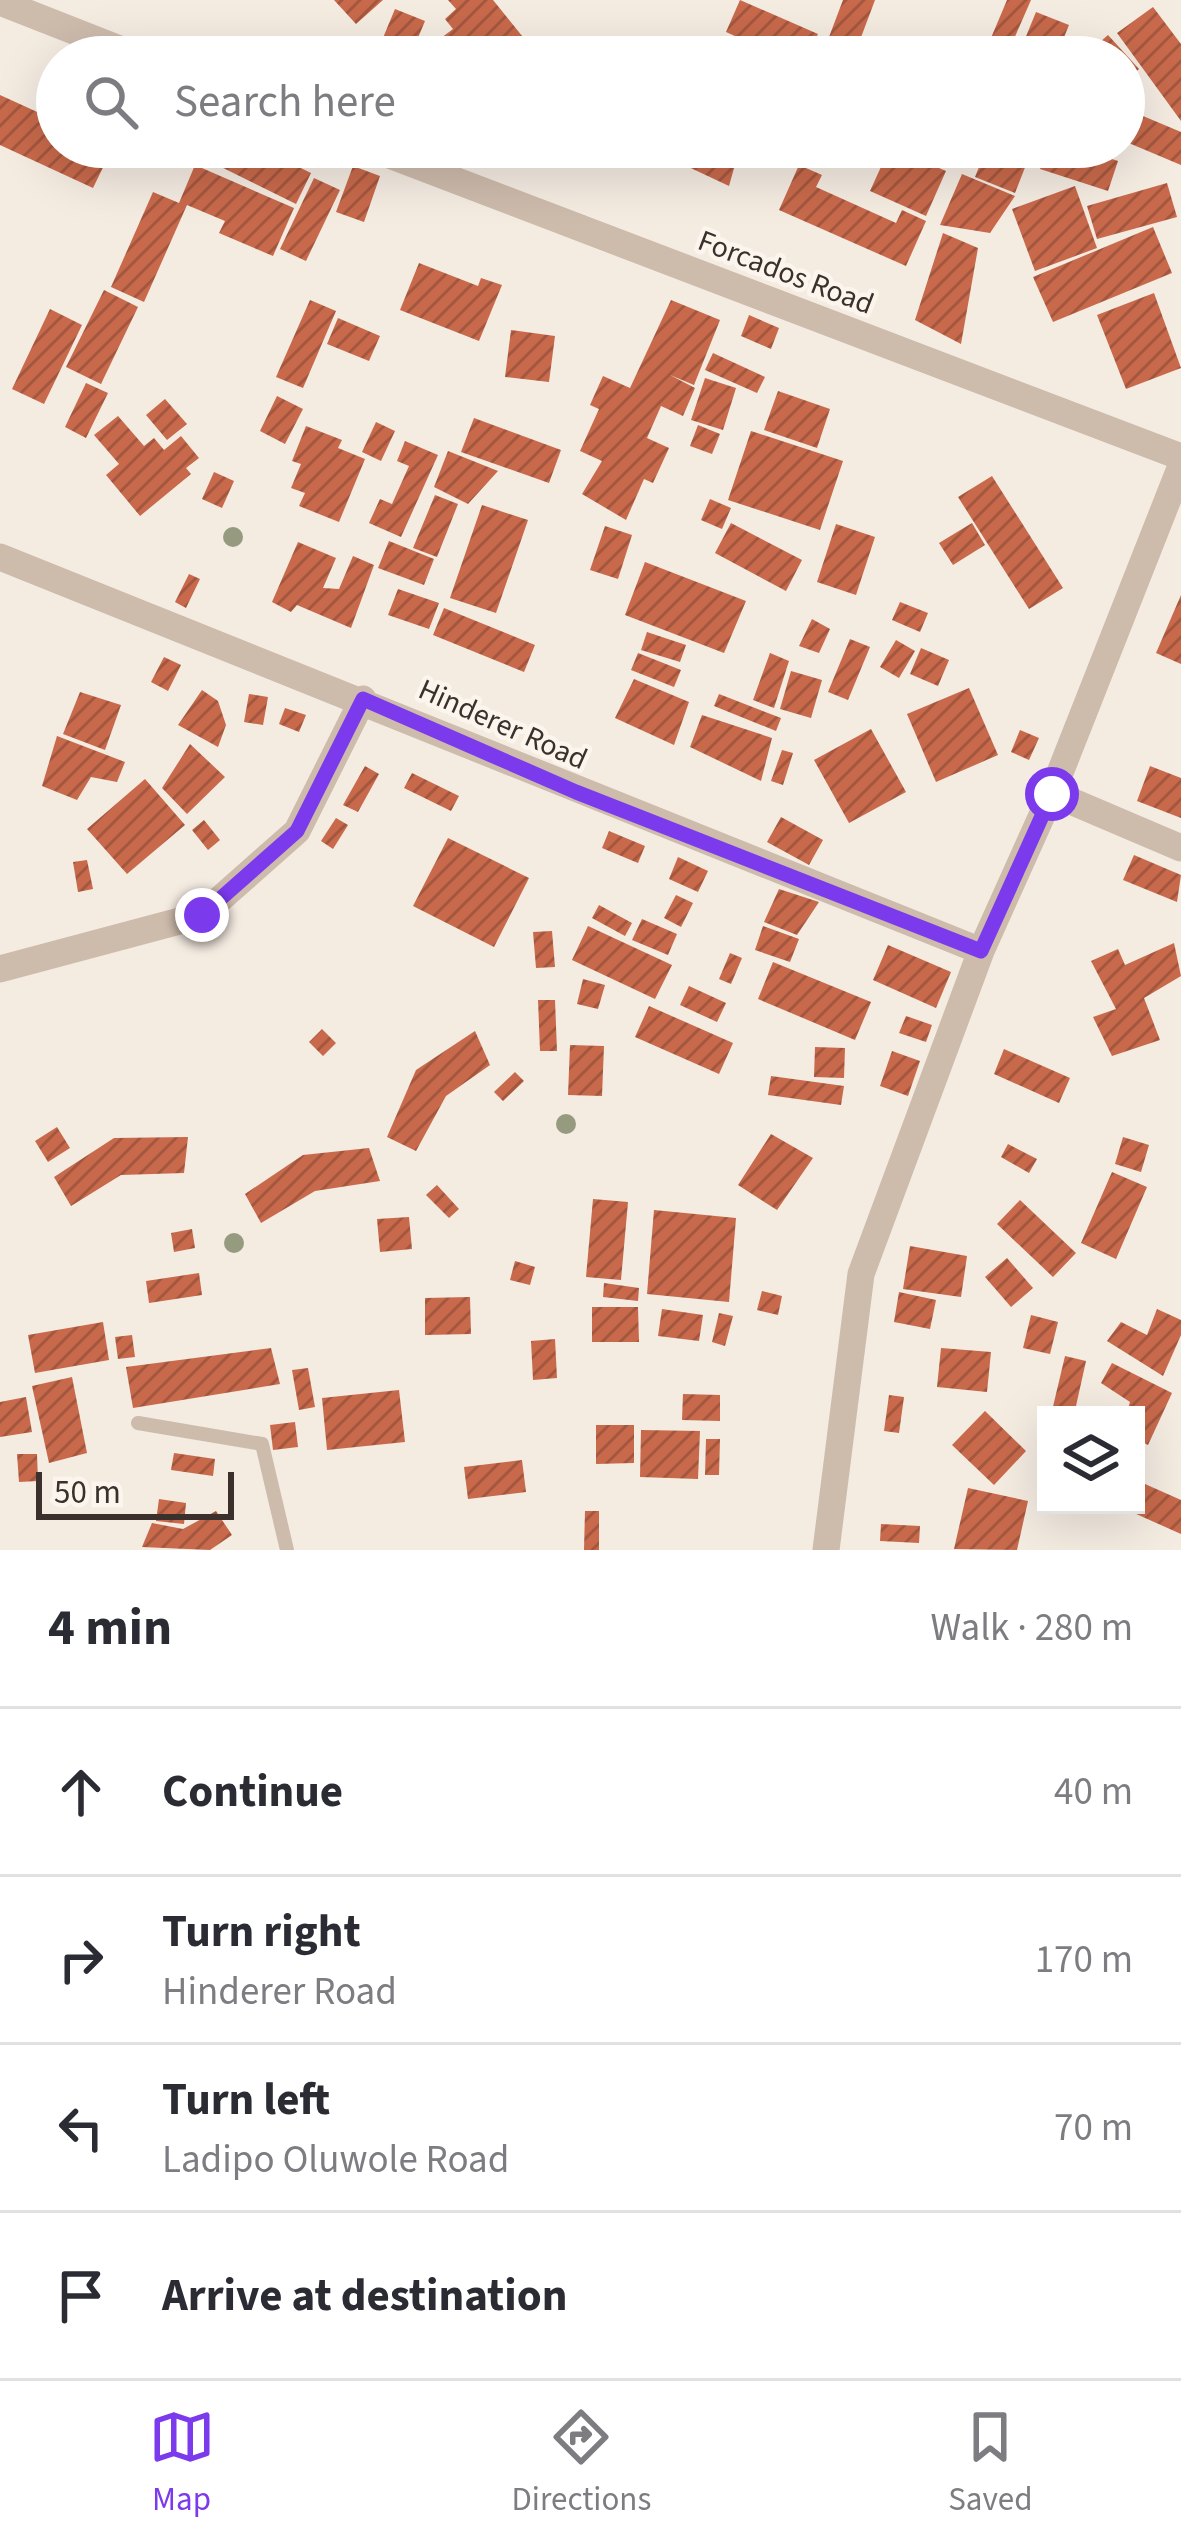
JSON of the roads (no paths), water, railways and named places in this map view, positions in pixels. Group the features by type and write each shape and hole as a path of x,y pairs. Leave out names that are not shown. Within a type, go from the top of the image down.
{"street":[{"path":"0,2 87,36"},
{"name":"Forcados Road","path":"423,168 1181,457"},
{"path":"826,1550 861,1274 981,951 1052,794 1181,466"},
{"name":"Hinderer Road","path":"0,556 363,699 576,792 981,951"},
{"path":"0,969 202,915 297,831 363,699"},
{"path":"1052,794 1181,848"}],"lane":[{"path":"138,1423 262,1444 287,1550"}]}
